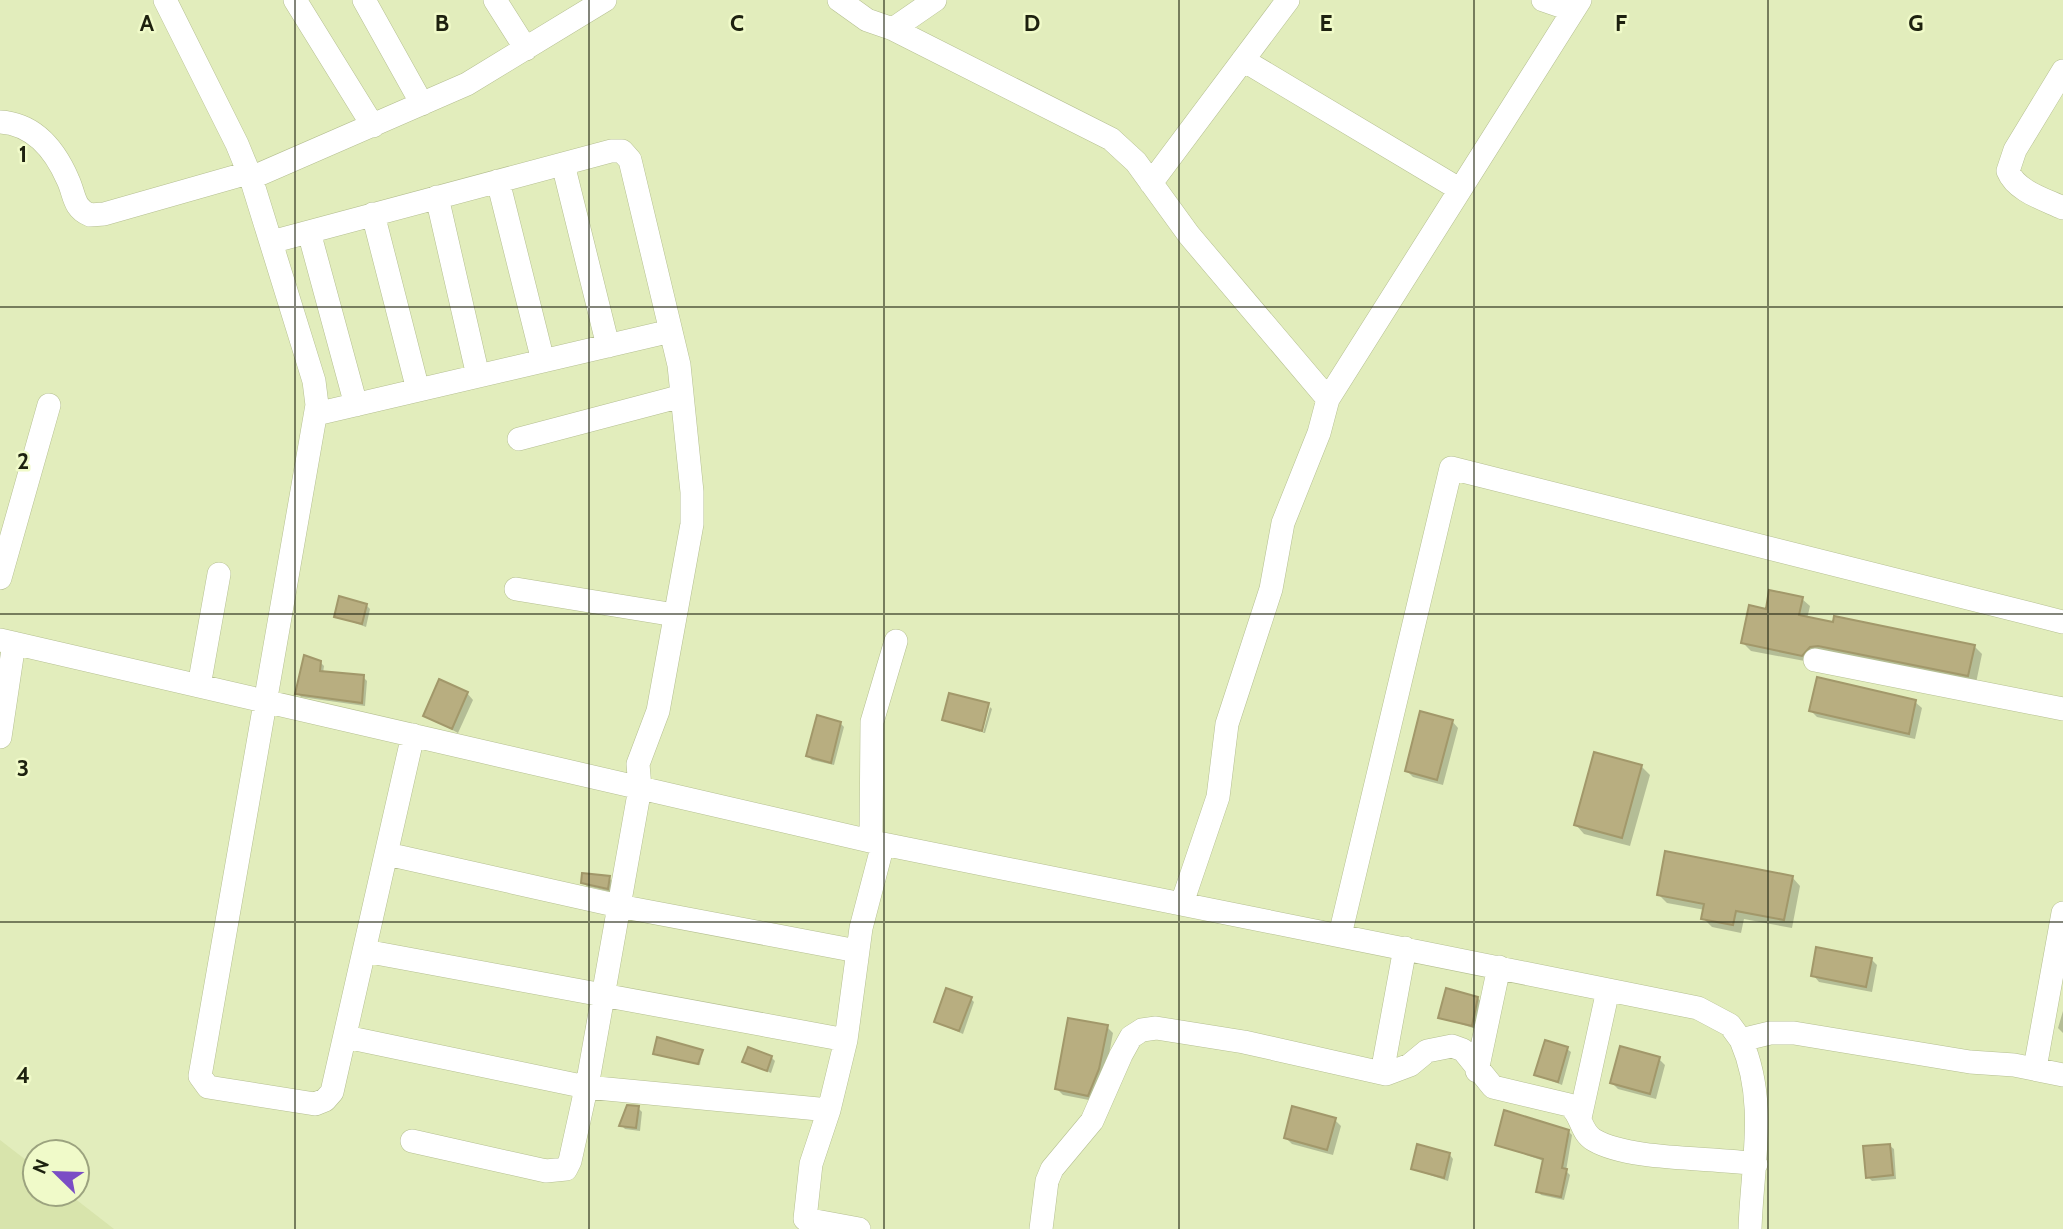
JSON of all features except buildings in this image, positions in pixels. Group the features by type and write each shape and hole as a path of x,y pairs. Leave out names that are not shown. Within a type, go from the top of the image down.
{"street":[{"path":"165,0 250,176 314,381 316,414 200,1076 208,1087 218,1091 315,1104 325,1100 332,1092 413,735"},
{"path":"295,0 373,125"},
{"path":"364,0 422,104"},
{"path":"495,0 526,49"},
{"path":"0,122 29,130 51,147 69,181 75,204 90,215 104,214 250,176 373,125 475,80 605,0"},
{"path":"839,0 867,20 892,29 1111,139 1136,162 1189,235 1328,399"},
{"path":"892,29 935,0"},
{"path":"1151,183 1287,0"},
{"path":"1182,903 1218,797 1227,724 1271,589 1286,512 1319,433 1328,399 1576,5 1543,0"},
{"path":"1243,60 1459,189"},
{"path":"2063,71 2015,150 2008,171 2011,180 2022,188 2063,208"},
{"path":"271,242 611,151 627,155 671,331 682,396 692,513 656,718 638,764 640,788 603,997 570,1161 566,1169 559,1172 412,1141"},
{"path":"563,164 608,346"},
{"path":"498,181 543,361"},
{"path":"437,197 478,376"},
{"path":"373,214 418,390"},
{"path":"309,232 356,405"},
{"path":"316,414 671,331"},
{"path":"519,439 682,396"},
{"path":"0,579 49,405"},
{"path":"1340,934 1451,468 2063,622"},
{"path":"199,686 219,575"},
{"path":"516,589 675,615"},
{"path":"859,1229 805,1219 811,1164 829,1110 846,1040 857,951 877,843 872,722 896,641"},
{"path":"0,737 7,642 877,843 1698,1008 1730,1025 1749,1058 1758,1114 1750,1229"},
{"path":"1815,660 2063,709"},
{"path":"387,854 619,906 857,951"},
{"path":"2035,1068 2063,913"},
{"path":"1382,1073 1405,948"},
{"path":"365,951 846,1040"},
{"path":"1477,1071 1499,967"},
{"path":"1580,1118 1608,990"},
{"path":"1041,1229 1047,1181 1052,1169 1092,1121 1131,1037 1142,1030 1156,1028 1244,1042 1382,1073 1400,1071 1439,1046 1463,1050 1477,1071 1493,1087 1559,1101 1576,1110 1587,1135 1602,1144 1682,1158 1756,1164"},
{"path":"1741,1040 1770,1032 1794,1032 1970,1062 2035,1068 2063,1075"},
{"path":"346,1037 586,1087 829,1110"}],"shaded area":[{"path":"0,1140 21,1156 21,1208 87,1208 114,1229 0,1229"}]}
